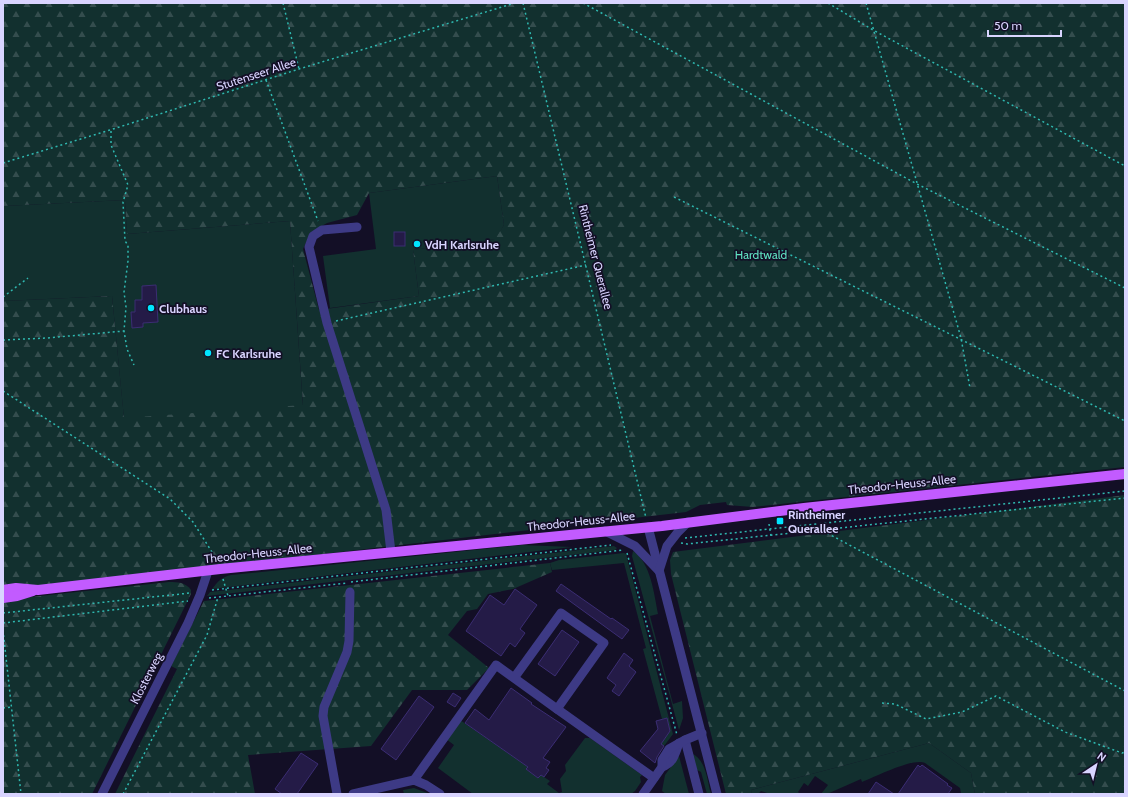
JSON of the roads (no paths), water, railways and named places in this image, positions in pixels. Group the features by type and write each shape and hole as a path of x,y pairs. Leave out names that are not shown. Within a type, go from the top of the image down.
{"main road":[{"name":"Theodor-Heuss-Allee","path":"3,598 18,596 38,590 208,571 390,552 557,537 605,531 647,522 688,522 840,504 1125,474"},
{"name":"Theodor-Heuss-Allee","path":"3,590 16,588 38,590"}],"street":[{"path":"357,227 322,230 313,236 309,247 327,323 386,510 390,552"},
{"path":"647,522 717,794"},
{"path":"659,571 667,546 688,522"},
{"path":"605,531 635,546 659,571"},
{"name":"Klosterweg","path":"102,794 200,595 208,571"},
{"path":"337,794 323,716 324,707 347,652 349,641 350,592"},
{"path":"514,678 561,613 604,643 557,709"},
{"path":"414,780 496,665 654,778"},
{"path":"643,794 662,767 662,760 670,749 702,733"},
{"path":"682,742 699,794"},
{"path":"353,794 414,780 426,785 440,794"}],"place":[{"name":"VdH Karlsruhe","path":"417,244"},
{"name":"Clubhaus","path":"151,308"},
{"name":"FC Karlsruhe","path":"208,353"},
{"name":"Rintheimer Querallee","path":"780,521"}],"park label":[{"name":"Hardtwald","path":"761,254"}]}
